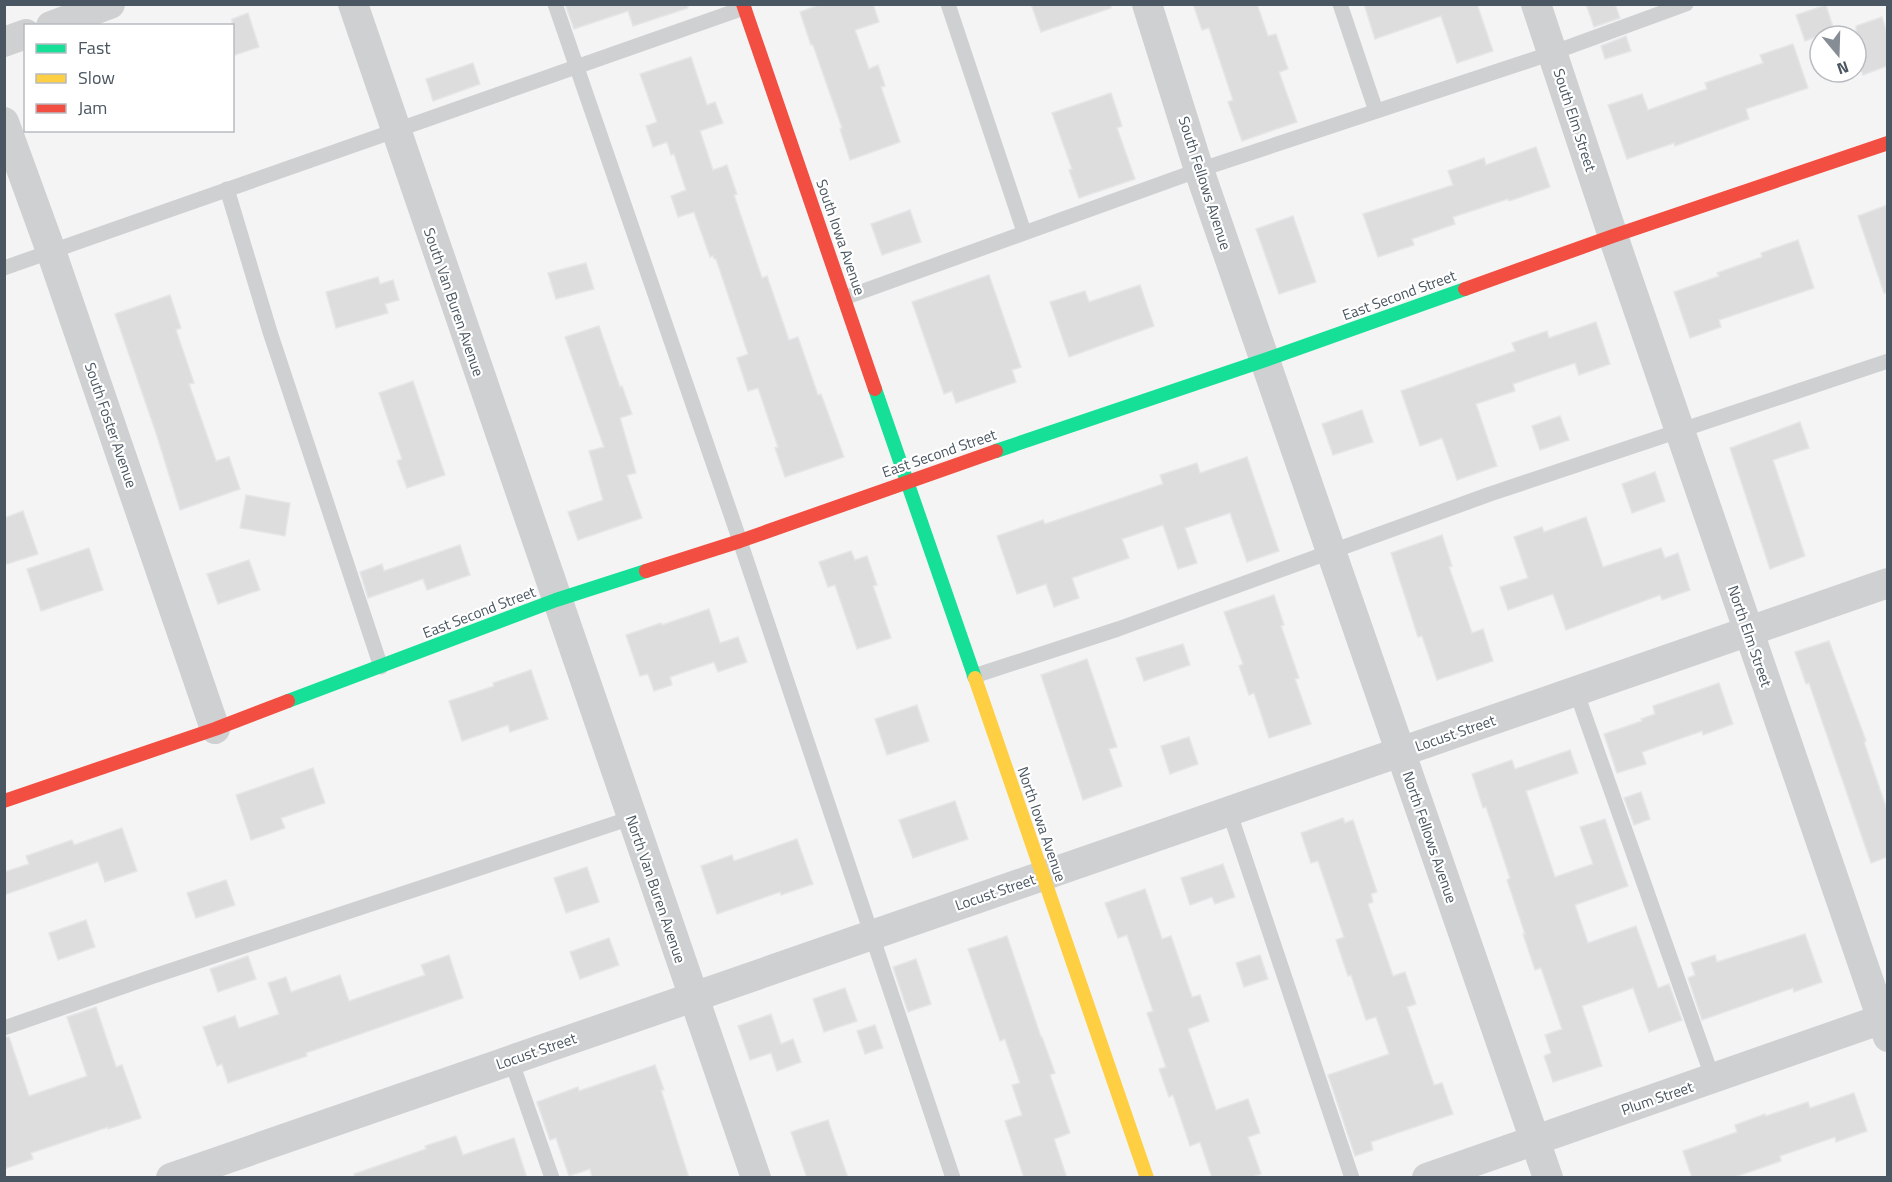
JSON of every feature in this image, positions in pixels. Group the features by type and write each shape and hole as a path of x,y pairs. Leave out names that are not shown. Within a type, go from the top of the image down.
{"street":[{"path":"56,24 110,4"},
{"name":"South Van Buren Avenue","path":"353,4 556,600"},
{"name":"South Fellows Avenue","path":"1147,4 1199,170 1265,360"},
{"name":"South Elm Street","path":"1536,4 1613,236"},
{"name":"South Iowa Avenue","path":"744,6 907,481"},
{"path":"4,42 24,35"},
{"name":"South Foster Avenue","path":"4,122 51,251 215,729"},
{"name":"East Second Street","path":"4,801 215,729 556,600 740,541 907,481 1265,360 1613,236 1887,143"},
{"name":"North Elm Street","path":"1613,236 1885,1025"},
{"name":"North Fellows Avenue","path":"1265,360 1548,1178"},
{"name":"North Iowa Avenue","path":"907,481 1146,1178"},
{"name":"Locust Street","path":"171,1178 1887,583"},
{"name":"North Van Buren Avenue","path":"556,600 756,1178"},
{"name":"Plum Street","path":"1427,1178 1713,1079 1885,1025"}],"lane":[{"path":"555,4 740,541 953,1178"},
{"path":"948,4 1024,232"},
{"path":"1340,4 1376,111"},
{"path":"844,298 1199,170 1552,53 1686,4"},
{"path":"4,268 744,6"},
{"path":"227,189 270,332 381,667"},
{"path":"974,676 1118,629 1490,494 1887,361"},
{"path":"1576,691 1713,1079"},
{"path":"1229,811 1352,1178"},
{"path":"4,1028 631,818"},
{"path":"511,1059 552,1178"}],"building":[{"path":"565,4 687,4 688,8 633,26 628,11 574,29"},
{"path":"821,4 873,4 879,22 855,30 869,69 878,65 885,86 881,87 900,142 850,160 840,129 842,128 800,12"},
{"path":"1031,4 1111,4 1111,8 1041,32"},
{"path":"1193,4 1257,4 1268,36 1276,34 1288,69 1279,72 1297,122 1242,141 1228,102 1233,100 1209,28 1202,30"},
{"path":"1364,4 1477,4 1493,51 1457,63 1441,16 1375,39"},
{"path":"1586,4 1615,4 1620,18 1594,27"},
{"path":"1826,5 1832,24 1808,24 1808,40 1805,41 1796,15"},
{"path":"248,13 259,47 234,55 232,19"},
{"path":"1882,17 1887,33 1887,66 1868,73 1868,24 1862,24"},
{"path":"1626,36 1631,51 1605,59 1601,46"},
{"path":"1793,44 1808,88 1746,109 1749,119 1675,146 1674,143 1627,159 1608,105 1642,94 1648,110 1707,89 1705,83 1763,63 1760,55"},
{"path":"691,57 707,105 715,102 723,123 700,131 713,170 727,165 737,194 734,195 762,278 767,276 789,340 798,337 818,395 821,394 844,457 785,477 775,448 778,447 758,388 748,391 737,358 748,354 716,259 713,256 710,257 694,212 678,217 671,196 686,190 674,154 671,155 667,142 653,147 646,126 657,122 640,74"},
{"path":"473,63 480,84 433,101 426,79"},
{"path":"1111,93 1122,126 1117,128 1135,179 1079,198 1069,170 1072,169 1052,113"},
{"path":"1536,147 1550,187 1453,217 1455,224 1412,239 1414,245 1378,257 1363,214 1453,185 1448,171 1484,158 1486,165"},
{"path":"1887,205 1887,293 1884,293 1858,216"},
{"path":"910,210 921,242 882,255 871,224"},
{"path":"1293,216 1316,282 1279,294 1256,229"},
{"path":"1798,240 1814,288 1719,320 1721,327 1690,338 1674,292 1719,276 1717,273 1762,257 1761,253"},
{"path":"586,263 594,289 556,299 548,273"},
{"path":"989,275 1021,367 1012,370 1016,382 956,403 952,391 944,394 912,302"},
{"path":"378,277 380,284 393,280 399,300 385,304 388,313 336,328 326,292"},
{"path":"1140,285 1154,326 1069,357 1050,302 1085,291 1089,302"},
{"path":"170,295 181,328 176,330 194,383 189,384 216,461 229,457 240,489 180,510 115,314"},
{"path":"1596,322 1610,364 1579,375 1575,363 1513,384 1515,391 1476,404 1497,466 1457,480 1442,438 1420,446 1401,391 1515,351 1512,343 1547,331 1549,338"},
{"path":"599,326 632,414 620,418 636,473 627,475 642,518 578,540 568,512 603,500 589,451 604,447 565,337"},
{"path":"413,381 445,475 407,488 397,461 402,459 379,393"},
{"path":"1362,410 1373,442 1333,455 1322,424"},
{"path":"1560,416 1569,440 1540,450 1532,426"},
{"path":"1800,422 1809,448 1773,460 1805,556 1770,569 1730,448"},
{"path":"1247,457 1279,551 1247,562 1230,513 1185,528 1197,563 1178,569 1163,525 1122,539 1129,558 1072,578 1079,598 1054,607 1046,584 1017,594 997,536 1043,520 1045,524 1163,484 1160,475 1197,463 1200,473"},
{"path":"1655,472 1665,501 1632,513 1622,484"},
{"path":"246,495 290,503 285,536 240,528"},
{"path":"23,511 38,554 4,565 4,518"},
{"path":"1586,517 1603,567 1661,548 1665,558 1678,553 1690,590 1662,600 1660,595 1566,630 1553,594 1508,610 1500,587 1528,578 1514,537 1542,527 1544,532"},
{"path":"1442,535 1452,566 1449,567 1472,633 1483,629 1493,661 1437,680 1422,636 1418,637 1391,553"},
{"path":"460,545 470,575 427,590 423,579 368,598 360,572 382,564 384,571"},
{"path":"89,548 103,590 41,611 27,569"},
{"path":"851,551 855,560 867,556 877,585 873,586 891,638 857,649 835,585 828,587 819,562"},
{"path":"249,560 260,590 218,604 207,574"},
{"path":"1274,595 1284,625 1281,626 1299,678 1295,679 1311,724 1269,738 1254,693 1249,695 1239,666 1243,664 1224,612"},
{"path":"709,609 720,643 738,637 747,662 718,672 714,662 670,677 672,685 654,691 648,674 640,676 626,635"},
{"path":"1829,641 1866,741 1864,742 1887,810 1887,857 1871,863 1809,683 1806,684 1795,652"},
{"path":"1183,644 1190,665 1144,681 1136,658"},
{"path":"1087,659 1117,747 1109,749 1122,786 1083,800 1041,675"},
{"path":"531,670 548,719 510,732 508,725 462,741 449,701 494,686 493,683"},
{"path":"1719,683 1733,724 1703,735 1702,731 1642,752 1646,764 1617,773 1604,734 1655,714 1653,706"},
{"path":"917,705 929,741 887,755 875,719"},
{"path":"1189,737 1198,764 1170,774 1161,746"},
{"path":"1570,750 1578,773 1526,791 1555,877 1593,864 1580,827 1605,819 1628,886 1575,905 1588,943 1636,926 1658,988 1669,984 1682,1020 1649,1032 1633,988 1582,1006 1602,1066 1553,1082 1544,1056 1551,1053 1545,1035 1562,1029 1541,968 1535,970 1507,880 1510,878 1486,807 1483,808 1472,774 1512,760 1515,769"},
{"path":"313,768 325,803 281,818 285,828 251,840 236,795"},
{"path":"1641,792 1650,819 1634,825 1624,798"},
{"path":"955,801 968,839 913,858 899,820"},
{"path":"1343,818 1345,823 1353,820 1377,892 1371,894 1373,902 1368,904 1393,976 1405,972 1416,1004 1407,1007 1434,1085 1442,1083 1453,1114 1371,1142 1373,1150 1355,1156 1328,1075 1389,1054 1376,1017 1366,1020 1351,975 1348,976 1336,940 1344,937 1318,861 1311,863 1301,833"},
{"path":"122,828 137,871 105,882 98,862 4,895 4,872 29,864 26,856 72,840 74,845"},
{"path":"797,839 813,884 781,895 780,892 717,914 701,866 732,855 734,861"},
{"path":"1223,864 1235,897 1215,904 1212,897 1190,905 1181,878"},
{"path":"587,867 599,902 566,913 554,878"},
{"path":"226,880 235,905 196,918 187,893"},
{"path":"1145,889 1162,939 1171,936 1192,997 1200,995 1209,1021 1188,1029 1216,1110 1248,1099 1260,1133 1248,1137 1261,1174 1250,1178 1212,1178 1200,1142 1190,1146 1173,1095 1169,1097 1159,1069 1166,1067 1147,1013 1153,1011 1127,935 1118,938 1105,903"},
{"path":"86,920 95,947 58,960 49,933"},
{"path":"1805,934 1822,982 1794,992 1793,988 1702,1020 1688,978 1695,975 1691,963 1715,955 1717,962"},
{"path":"1007,936 1055,1073 1050,1075 1070,1133 1054,1139 1067,1178 1024,1178 1005,1121 1022,1115 1012,1085 1020,1083 1005,1039 1000,1041 968,949"},
{"path":"609,938 619,965 580,979 570,952"},
{"path":"449,955 463,998 228,1083 222,1064 217,1066 203,1027 235,1016 239,1028 279,1014 268,983 286,977 291,992 340,975 349,1001 425,975 421,965"},
{"path":"1260,955 1268,979 1244,987 1236,963"},
{"path":"248,956 256,979 218,992 210,969"},
{"path":"916,959 931,1004 908,1012 893,967"},
{"path":"845,988 857,1021 824,1032 813,999"},
{"path":"96,1007 116,1067 122,1065 141,1118 31,1153 33,1159 4,1169 4,1037 9,1037 29,1096 87,1076 67,1017"},
{"path":"771,1014 781,1044 793,1039 801,1062 777,1071 771,1053 750,1060 738,1026"},
{"path":"875,1025 883,1048 865,1054 857,1031"},
{"path":"655,1065 689,1178 592,1178 590,1169 569,1176 556,1138 550,1140 537,1102 578,1087 579,1091"},
{"path":"1854,1093 1867,1131 1836,1142 1835,1137 1780,1156 1781,1161 1732,1178 1692,1178 1683,1151 1737,1132 1735,1125 1765,1114 1766,1116 1808,1102 1810,1108"},
{"path":"828,1120 848,1178 807,1178 791,1132"},
{"path":"456,1136 463,1155 514,1138 527,1178 355,1178 354,1174"}],"traffic: fast":[{"path":"996,451 1265,360 1465,289"},
{"path":"875,389 975,678"},
{"path":"288,701 556,600 646,571"}],"traffic: slow":[{"path":"975,678 1147,1178"}],"traffic: jam":[{"path":"743,4 875,389"},
{"path":"1465,289 1613,236 1888,143"},
{"path":"646,571 740,541 996,451"},
{"path":"4,801 215,729 288,701"}]}
